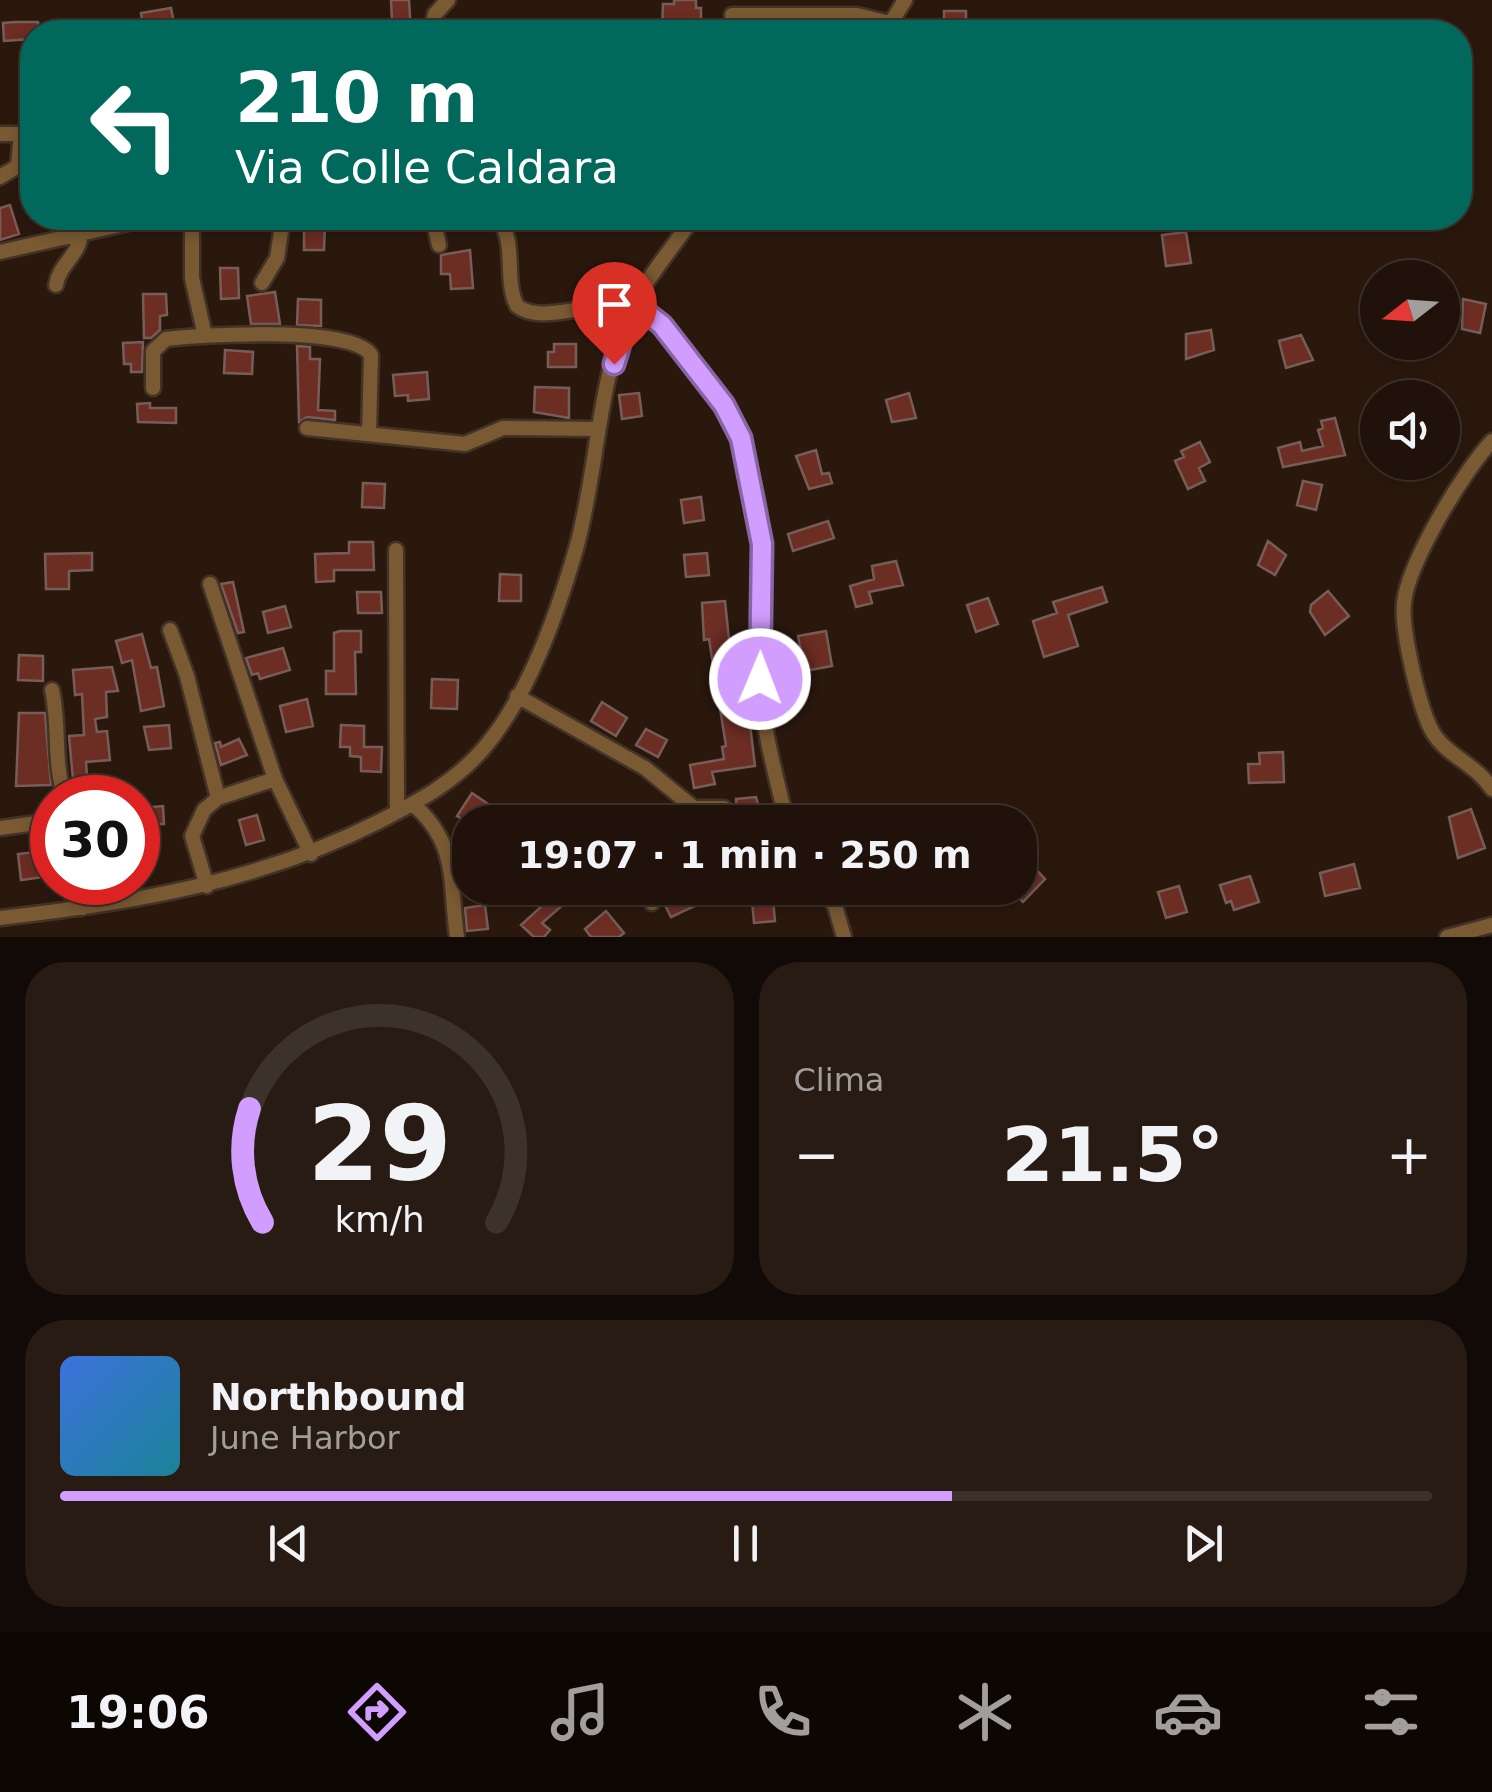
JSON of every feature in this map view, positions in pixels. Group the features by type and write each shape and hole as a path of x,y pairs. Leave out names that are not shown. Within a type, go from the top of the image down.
{"street":[{"path":"434,20 448,0"},
{"path":"732,15 858,15 870,20"},
{"path":"0,177 20,161"},
{"path":"56,286 60,271 79,246 75,230"},
{"path":"0,252 96,230"},
{"path":"192,230 192,278 205,336"},
{"path":"262,284 277,258 281,230"},
{"path":"436,230 439,245"},
{"path":"505,230 510,290 520,309 535,312 603,304 652,317 724,405 743,444 762,544 762,703 783,805"},
{"path":"0,918 207,886 311,854 413,804 445,785 476,757 517,696 576,548 598,429 632,309 685,230"},
{"path":"152,388 155,346 166,339 320,337 367,348 373,364 369,434"},
{"path":"306,428 468,444 503,428 598,429"},
{"path":"1492,441 1454,492 1409,584 1404,606 1432,731 1478,770 1492,789"},
{"path":"396,550 397,812"},
{"path":"210,584 275,779 311,854"},
{"path":"170,630 187,676 218,798"},
{"path":"52,690 60,728 59,775"},
{"path":"517,696 645,768 683,805"},
{"path":"207,886 192,836 204,810 218,798 275,779"},
{"path":"413,804 445,842 457,936 471,937"},
{"path":"0,828 30,824"},
{"path":"830,905 844,937"},
{"path":"1447,937 1492,924"}],"building":[{"path":"391,0 409,0 410,20 392,20"},
{"path":"674,0 696,0 701,20 662,20 663,4 674,4"},
{"path":"171,8 173,20 142,20 141,13"},
{"path":"944,11 966,11 966,20 944,20"},
{"path":"3,23 20,23 20,40 4,41"},
{"path":"10,205 19,234 0,240 0,208"},
{"path":"304,230 325,230 324,250 304,250"},
{"path":"1186,232 1191,263 1166,266 1162,235"},
{"path":"470,250 473,288 451,289 450,274 441,274 441,255"},
{"path":"220,268 238,268 239,298 221,299"},
{"path":"275,292 280,324 251,324 247,296"},
{"path":"143,294 166,294 167,315 160,316 160,330 151,338 144,338"},
{"path":"298,299 321,300 321,326 297,325"},
{"path":"1463,299 1486,304 1480,333 1462,329"},
{"path":"1211,330 1214,350 1186,359 1186,334"},
{"path":"1301,335 1313,360 1286,368 1279,341"},
{"path":"143,342 142,372 131,372 131,364 124,364 123,343"},
{"path":"554,344 576,344 576,367 548,367 548,352 554,352"},
{"path":"297,346 310,347 310,359 320,359 318,410 335,411 335,420 307,417 299,422"},
{"path":"225,350 253,352 252,374 224,373"},
{"path":"427,372 429,399 408,401 408,395 395,396 393,375"},
{"path":"535,387 569,388 569,418 534,412"},
{"path":"639,393 642,416 622,419 619,395"},
{"path":"909,393 916,418 892,422 886,400"},
{"path":"150,403 150,408 176,408 176,423 138,422 137,404"},
{"path":"1335,418 1345,455 1283,467 1278,448 1300,442 1302,451 1323,446 1318,430 1323,428 1321,421"},
{"path":"1200,442 1210,462 1199,468 1205,481 1188,489 1175,461 1184,457 1181,451"},
{"path":"816,450 822,474 829,473 832,483 809,489 796,456"},
{"path":"1303,481 1322,485 1316,510 1297,505"},
{"path":"363,483 385,484 384,508 362,507"},
{"path":"701,497 704,520 684,523 681,500"},
{"path":"828,521 834,538 793,551 788,534"},
{"path":"1268,541 1286,555 1275,575 1258,565"},
{"path":"349,542 373,542 374,570 334,570 334,581 316,582 315,554 349,553"},
{"path":"92,553 92,570 69,571 69,589 46,589 45,554"},
{"path":"707,553 709,575 686,577 684,555"},
{"path":"896,561 903,585 869,592 872,603 856,607 850,586 874,579 872,566"},
{"path":"500,574 521,575 521,601 499,601"},
{"path":"233,582 244,632 238,633 221,584"},
{"path":"1102,587 1107,602 1068,615 1078,646 1044,657 1033,621 1057,613 1053,602"},
{"path":"1328,591 1349,616 1325,635 1310,612 1311,605"},
{"path":"357,592 381,592 382,613 358,613"},
{"path":"988,598 998,624 976,632 967,605"},
{"path":"725,601 734,688 738,687 742,717 749,716 755,766 712,772 715,784 694,788 690,765 724,759 722,747 726,746 709,639 704,640 702,603"},
{"path":"285,606 291,627 268,633 263,612"},
{"path":"361,631 361,652 355,652 356,694 326,694 326,671 334,671 334,633"},
{"path":"826,631 832,666 805,671 798,636"},
{"path":"142,634 151,668 157,667 164,706 141,711 132,660 122,663 116,641"},
{"path":"283,648 290,670 260,679 258,673 252,675 246,658"},
{"path":"19,655 43,656 43,681 18,680"},
{"path":"112,667 118,691 106,692 107,717 95,719 97,732 107,731 110,760 86,762 87,775 73,775 69,736 84,735 82,694 75,695 73,670"},
{"path":"432,679 458,680 457,709 431,708"},
{"path":"307,699 313,726 286,732 280,706"},
{"path":"602,702 627,718 616,736 591,721"},
{"path":"19,713 45,713 50,775 30,775 30,786 16,786"},
{"path":"169,725 171,748 149,750 144,727"},
{"path":"341,725 364,726 364,747 382,747 381,772 361,771 361,757 350,756 350,747 340,747"},
{"path":"646,729 667,740 658,757 636,745"},
{"path":"239,739 247,755 221,765 215,743 220,742 221,747"},
{"path":"1283,752 1284,782 1249,783 1248,764 1260,764 1259,753"},
{"path":"472,793 490,805 464,805"},
{"path":"756,797 758,805 736,805 736,799"},
{"path":"163,806 164,824 160,824"},
{"path":"1471,809 1485,848 1458,858 1449,817"},
{"path":"257,815 264,840 246,845 239,820"},
{"path":"30,853 30,879 21,880 18,854"},
{"path":"1354,864 1360,888 1325,896 1320,873"},
{"path":"1037,870 1045,879 1037,887"},
{"path":"1250,876 1259,902 1234,910 1231,901 1226,903 1220,885"},
{"path":"1179,886 1187,912 1166,918 1158,892"},
{"path":"485,905 488,929 467,931 465,908"},
{"path":"543,905 563,905 542,923 550,930 544,937 534,937 521,925"},
{"path":"665,905 697,905 671,917"},
{"path":"752,905 774,905 775,921 754,923"},
{"path":"606,911 624,933 619,937 591,937 585,929"}],"route":[{"path":"614,364 632,309 648,314 667,331 724,405 736,428 753,485 762,544 760,679"}]}
